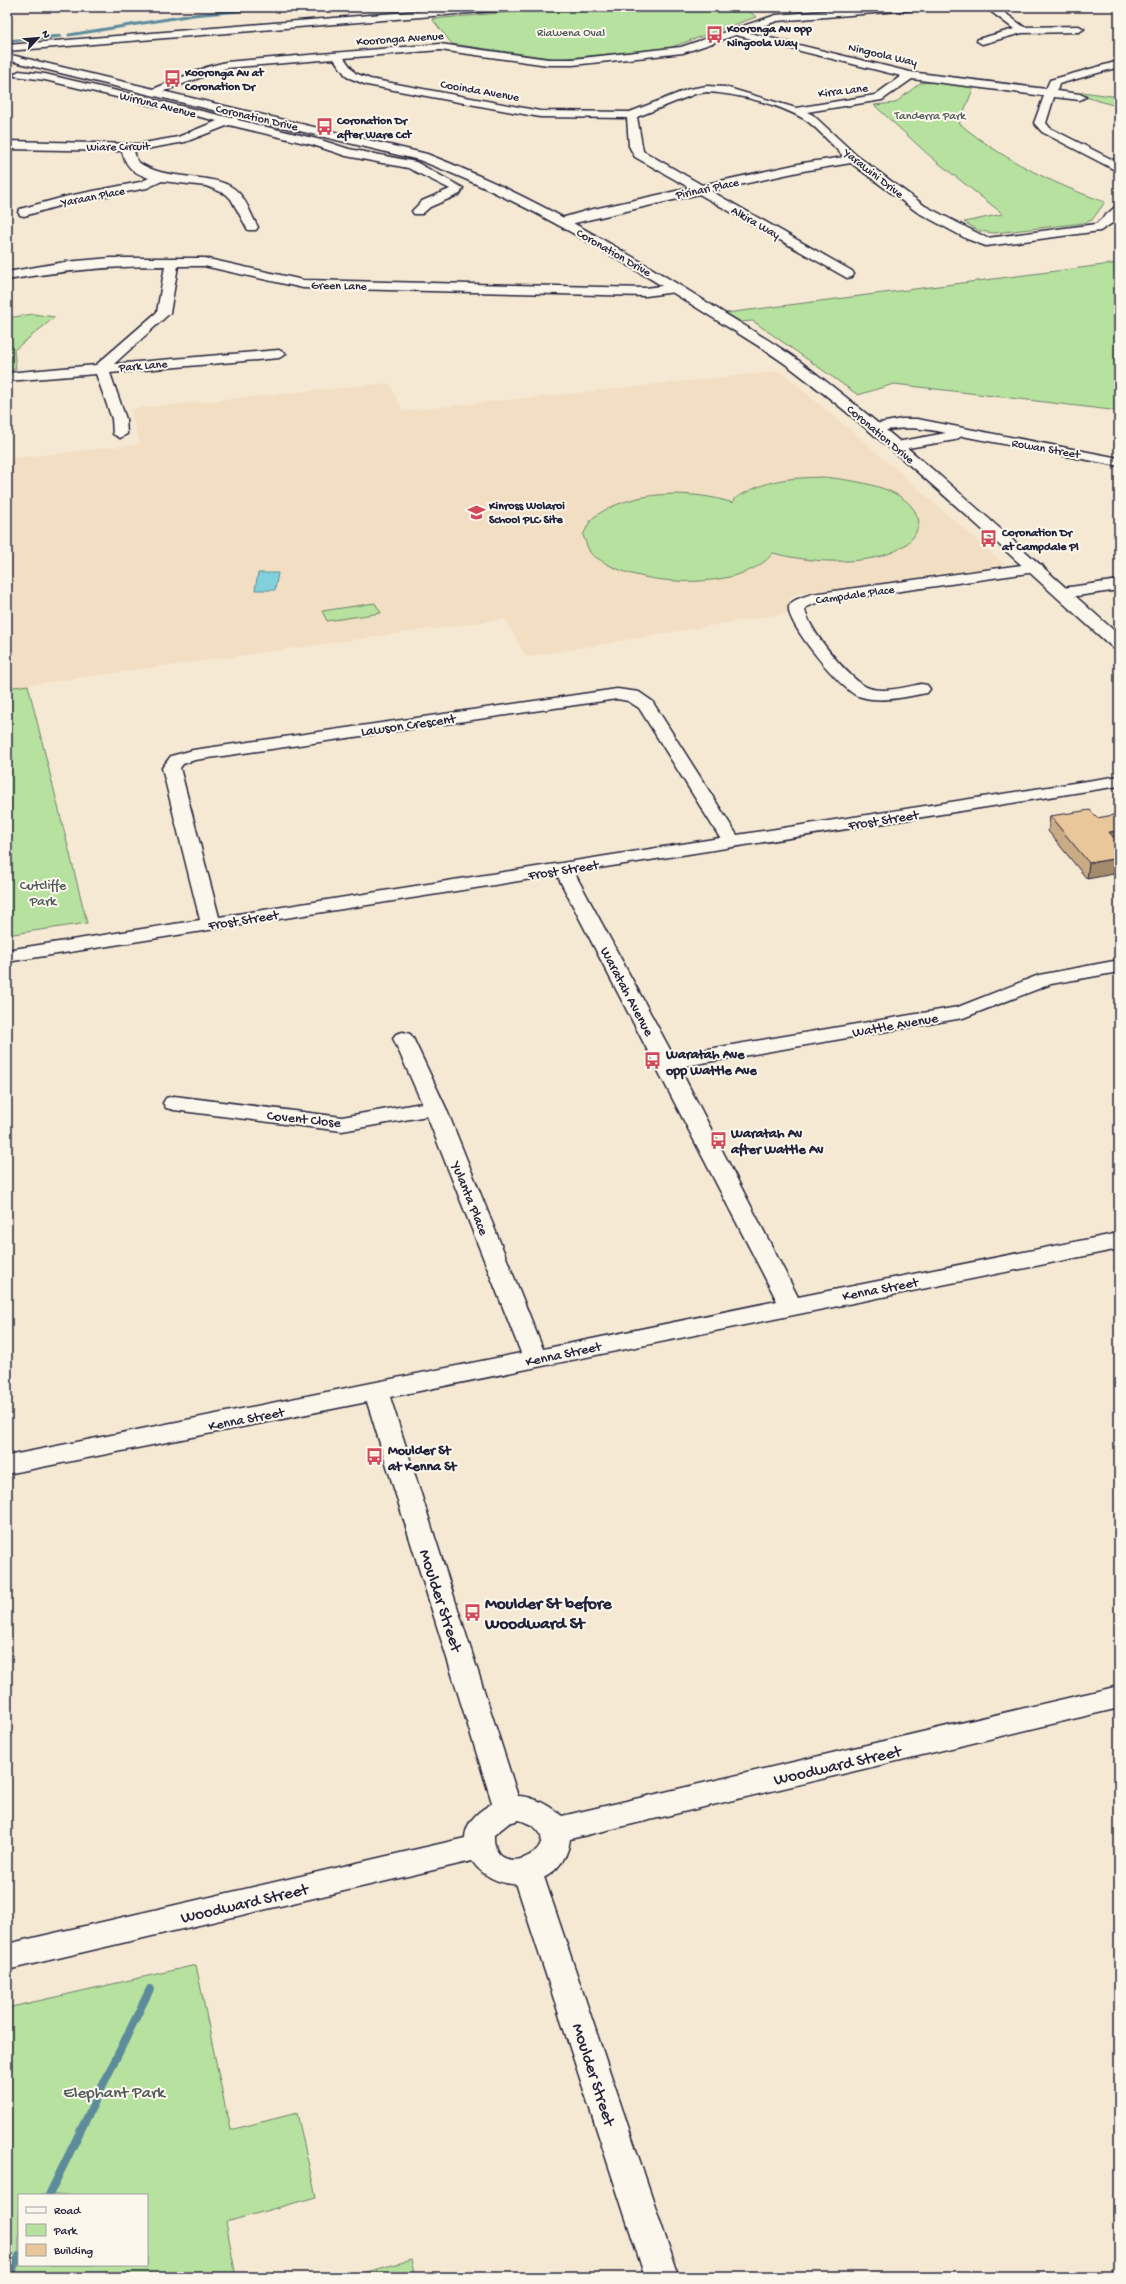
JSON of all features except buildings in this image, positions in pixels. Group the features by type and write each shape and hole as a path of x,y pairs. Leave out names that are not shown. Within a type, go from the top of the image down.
{"street":[{"path":"7,48 506,7"},
{"name":"Kooronga Avenue","path":"152,92 211,69 226,65 440,47 548,62 574,62 669,53 776,18 911,7"},
{"path":"990,7 1022,30"},
{"path":"982,41 1022,30 1079,29"},
{"name":"Ningoola Way","path":"735,32 910,75 1051,92 1080,97"},
{"name":"Cooinda Avenue","path":"337,56 351,75 372,83 540,114 631,115"},
{"name":"Coronation Drive","path":"7,57 423,157 462,172 562,222 675,288 796,365 896,446 1036,568 1119,644"},
{"path":"1119,64 1056,81 1040,123 1043,128 1119,168"},
{"name":"Wirruna Avenue","path":"18,74 45,77 317,142 346,152 412,165 457,188 456,191 426,204 418,211"},
{"name":"Kirra Lane","path":"796,111 878,98 910,75"},
{"name":"Yarawini Drive","path":"631,115 693,91 707,89 725,90 796,111 816,122 853,159 931,215 971,236 986,242 1100,227 1113,218 1119,210"},
{"name":"Wiare Circuit","path":"8,142 127,148 181,140 245,114"},
{"name":"Alkira Way","path":"631,115 635,123 635,148 637,152 847,274"},
{"path":"127,148 128,159 135,167 161,177 202,182 224,188 237,197 244,217 252,226"},
{"name":"Pirinari Place","path":"562,222 589,214 826,162 853,159"},
{"name":"Yaraan Place","path":"24,212 68,200 143,185 161,177"},
{"name":"Green Lane","path":"7,276 65,266 111,262 210,263 303,284 646,292 675,288"},
{"path":"120,434 119,419 101,368 163,314 172,263"},
{"name":"Park Lane","path":"7,377 279,354"},
{"name":"Rowan Street","path":"874,428 911,423 961,431 972,435 1119,462"},
{"name":"Rowan Street","path":"896,446 950,436 972,435"},
{"name":"Campdale Place","path":"921,689 875,694 864,692 851,686 797,616 797,606 812,599 1036,568"},
{"path":"1064,593 1119,585"},
{"name":"Lawson Crescent","path":"210,924 171,768 177,760 193,755 617,694 633,696 646,705 732,843"},
{"name":"Frost Street","path":"7,956 1119,781"},
{"name":"Waratah Avenue","path":"563,869 666,1063 791,1306"},
{"name":"Wattle Avenue","path":"666,1063 963,1012 1046,979 1119,966"},
{"name":"Yulanta Place","path":"403,1038 435,1108 535,1359"},
{"name":"Covent Close","path":"174,1103 342,1124 435,1108"},
{"name":"Kenna Street","path":"7,1465 376,1392 791,1306 1119,1241"},
{"name":"Moulder Street","path":"376,1392 508,1809"},
{"name":"Woodward Street","path":"554,1830 1119,1697"},
{"path":"508,1809 531,1809 549,1821 554,1830 556,1840 554,1850 548,1859 539,1866 527,1871 503,1870 493,1864 485,1856 480,1847 482,1828 488,1819 508,1809"},
{"name":"Woodward Street","path":"7,1957 480,1847"},
{"name":"Moulder Street","path":"527,1871 662,2277"}],"shaded area":[{"name":"Kinross Wolaroi School PLC Site","path":"780,371 859,437 1005,565 791,595 787,613 526,657 505,619 7,688 7,459 140,444 130,409 389,383 403,411"}],"green space":[{"name":"Riawena Oval","path":"571,7 745,7 756,17 669,48 557,59 452,44 432,19"},
{"name":"Tanderra Park","path":"931,82 974,87 959,123 992,148 1010,159 1047,179 1105,202 1092,220 1084,223 995,233 979,231 964,222 1003,214 932,158 874,105 895,103 920,83"},
{"path":"1082,92 1119,97 1119,106 1079,96"},
{"path":"1119,263 1119,411 894,384 858,395 753,321 741,322 726,313"},
{"path":"33,314 55,317 14,350 16,369 7,370 7,318"},
{"path":"824,477 858,482 895,493 913,508 916,513 919,521 917,531 914,536 902,547 887,554 868,559 827,561 788,557 773,553 759,566 739,574 716,580 690,581 665,580 619,570 592,555 583,535 594,517 625,501 643,497 680,494 699,495 733,503 734,499 746,492 767,484 788,479"},
{"path":"375,603 381,613 327,621 322,611"},
{"name":"Cutcliffe Park","path":"28,685 87,923 7,935 7,688"},
{"name":"Elephant Park","path":"196,1965 230,2130 297,2113 316,2197 226,2222 236,2277 7,2277 7,2008"},
{"path":"411,2260 415,2277 348,2277"}],"water":[{"path":"258,573 278,573 275,590 255,590"}],"waterway":[{"path":"69,35 193,15 282,7"},
{"path":"417,7 428,7"},
{"path":"7,41 61,36"},
{"path":"49,2194 150,1989"},
{"path":"9,2277 18,2258"}],"place":[{"name":"Kooronga Av opp Ningoola Way","path":"714,35"},
{"name":"Kooronga Av at Coronation Dr","path":"172,79"},
{"name":"Coronation Dr after Ware Cct","path":"324,127"},
{"name":"Kinross Wolaroi School PLC Site","path":"476,512"},
{"name":"Coronation Dr at Campdale Pl","path":"989,539"},
{"name":"Waratah Ave opp Wattle Ave","path":"653,1061"},
{"name":"Waratah Av after Wattle Av","path":"718,1140"},
{"name":"Moulder St at Kenna St","path":"375,1457"},
{"name":"Moulder St before Woodward St","path":"472,1612"}]}
